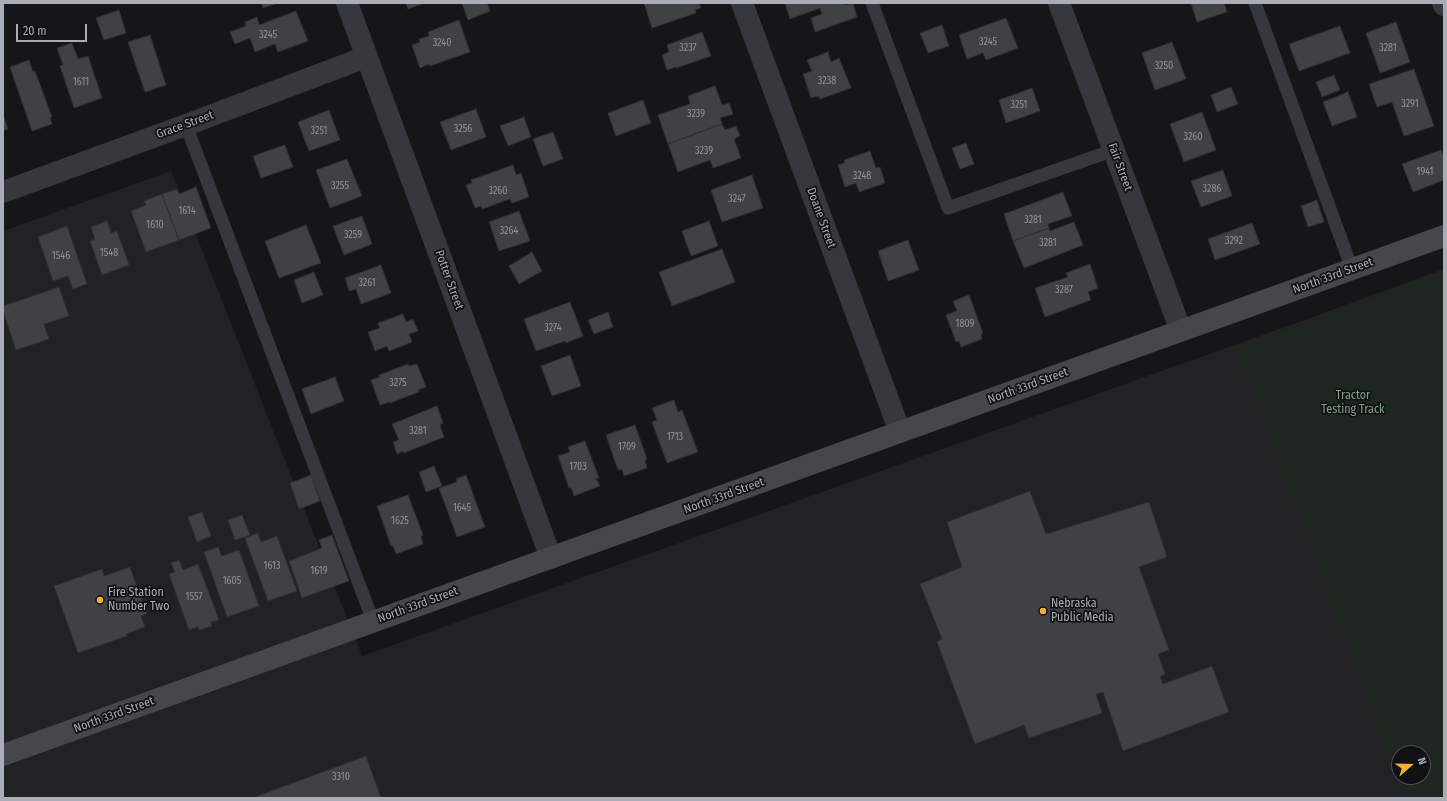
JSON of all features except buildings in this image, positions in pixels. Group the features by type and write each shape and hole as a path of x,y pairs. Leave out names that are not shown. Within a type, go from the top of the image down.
{"main road":[{"name":"North 33rd Street","path":"3,755 1444,236"}],"street":[{"name":"Potter Street","path":"347,3 551,558"},
{"name":"Doane Street","path":"742,3 900,432"},
{"name":"Fair Street","path":"1060,3 1180,331"},
{"name":"Grace Street","path":"3,192 366,57"}],"lane":[{"path":"872,3 948,208 1114,150"},
{"path":"1255,3 1352,269"},
{"path":"186,125 373,621"}],"shaded area":[{"path":"171,171 362,656 1444,269 1444,798 3,798 3,231"}],"green space":[{"name":"Tractor Testing Track","path":"1444,270 1444,798 1405,798 1400,785 1431,785 1431,745 1391,745 1391,761 1236,346 1298,326"}],"place":[{"name":"Fire Station Number Two","path":"100,600"},
{"name":"Nebraska Public Media","path":"1043,611"}]}
